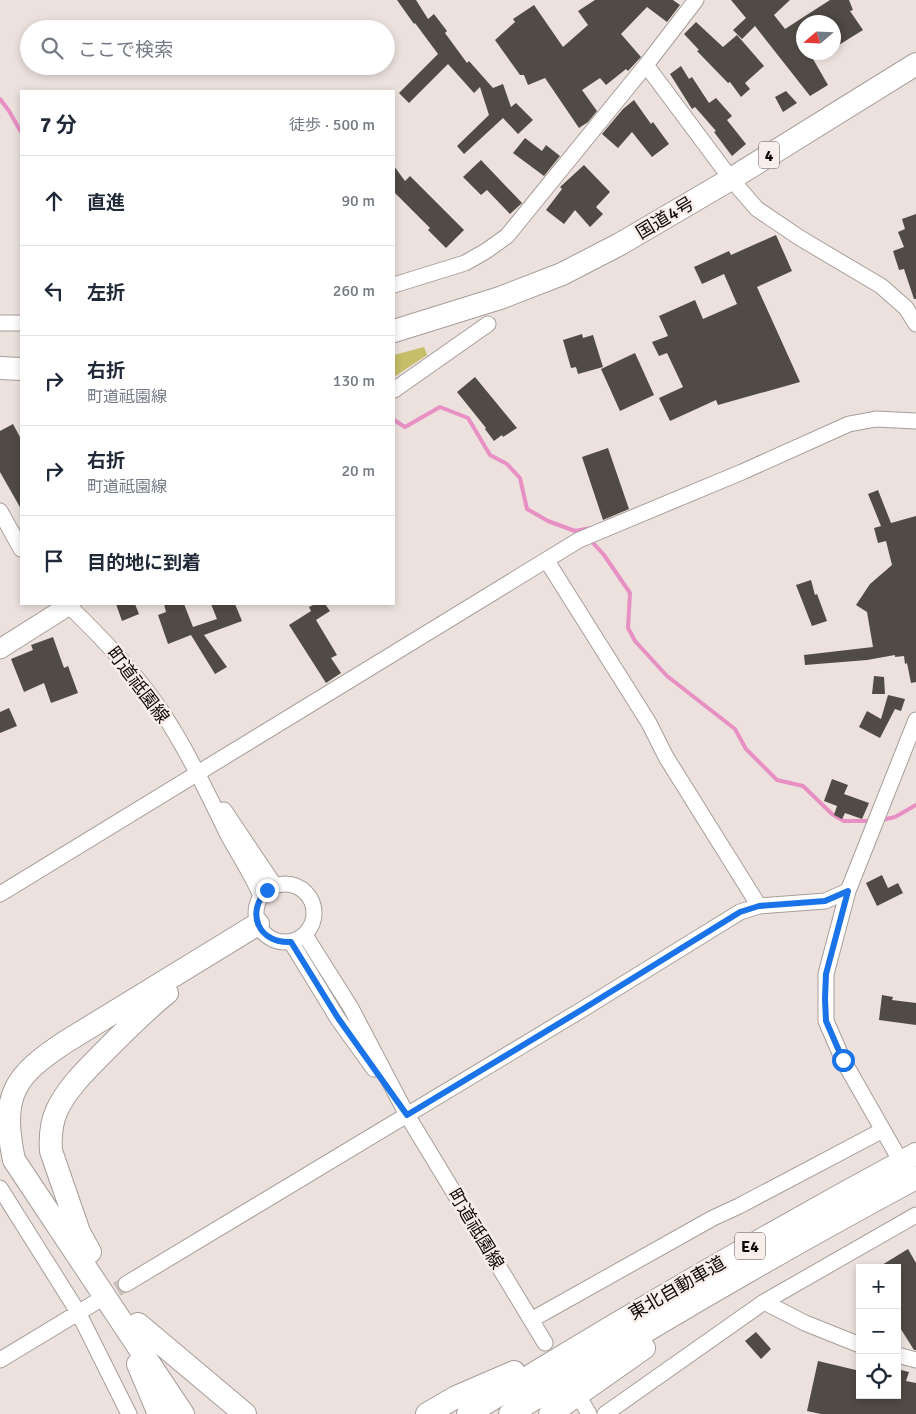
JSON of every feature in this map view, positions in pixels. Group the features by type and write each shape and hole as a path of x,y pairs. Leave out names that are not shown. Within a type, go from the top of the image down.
{"highway":[{"name":"国道4号","path":"395,331 500,298 562,274 620,244 731,179 916,64"},
{"path":"0,368 20,369"},
{"path":"199,1414 129,1321 14,1160 6,1141 3,1122 4,1105 9,1091 20,1075 37,1060 261,929"},
{"path":"183,1414 79,1232 51,1151 52,1124 57,1110 69,1089 117,1038 152,1005 261,929"},
{"name":"東北自動車道","path":"468,1414 586,1341 906,1153"},
{"name":"東北自動車道","path":"510,1414 598,1359 752,1269 916,1178"},
{"path":"550,1414 752,1269"},
{"path":"129,1321 158,1414"},
{"path":"129,1321 245,1414"},
{"path":"427,1414 456,1397 586,1341"}],"main road":[{"path":"0,649 67,605"}],"street":[{"path":"395,285 465,263 486,252 508,236 696,0"},
{"path":"646,64 731,179 757,209 800,238 881,286 906,308 916,324"},
{"path":"0,323 20,323"},
{"path":"395,389 488,324"},
{"path":"0,894 579,540 742,472 849,424 876,419 916,421"},
{"path":"0,511 20,547"},
{"path":"547,561 759,906"},
{"name":"町道祗園線","path":"70,605 117,654 162,712 198,774 228,835 254,879 261,896"},
{"path":"906,1153 883,1130 843,1060 826,1021 826,974 848,891 916,720"},
{"name":"町道祗園線","path":"198,774 242,834 275,886"},
{"path":"284,884 294,885 302,889 309,896 313,904 314,914 313,923 305,935 291,942 277,941 261,929 256,910 261,896 275,886 284,884"},
{"path":"126,1284 740,912 759,906 825,901 848,891"},
{"name":"町道祗園線","path":"305,935 351,1008 407,1115 545,1343"},
{"name":"町道祗園線","path":"291,942 338,1018 407,1115"},
{"path":"531,1320 713,1218 740,1206 883,1130"},
{"path":"0,1188 78,1312 128,1414"},
{"path":"606,1414 764,1302 916,1215"},
{"path":"0,1360 96,1302"},
{"path":"764,1302 805,1323 856,1343"},
{"path":"901,1356 916,1360"}],"shaded area":[{"path":"424,347 427,355 395,376 395,355"}],"building":[{"path":"397,0 416,0 428,19 434,14 467,63 469,61 493,88 503,84 511,107 516,103 533,120 518,134 503,118 464,154 457,146 489,115 480,87 474,93 448,64 409,103 399,93 438,54"},
{"path":"595,0 673,0 680,5 667,22 647,7 621,34 641,57 628,71 626,69 606,85 600,78 582,90 597,111 588,122 579,128 545,78 528,85 524,75 520,75 495,40 515,22 513,19 534,5 563,47 588,25 578,11"},
{"path":"731,0 790,0 774,15 785,29 796,22 796,60 814,60 828,85 810,96 755,26 742,39 733,30 746,18"},
{"path":"830,0 849,0 853,10 850,11 863,30 841,44 841,15 807,15"},
{"path":"696,22 723,47 737,35 764,66 745,83 750,89 741,97 730,82 728,83 697,51 699,50 684,34"},
{"path":"681,66 689,79 692,77 709,103 716,98 732,116 727,120 746,144 732,156 714,132 716,131 695,107 692,109 670,74"},
{"path":"786,91 797,103 783,112 775,97"},
{"path":"634,100 651,124 653,122 669,144 652,157 632,132 618,148 602,134 623,109"},
{"path":"525,138 542,151 546,145 560,156 544,176 513,153"},
{"path":"481,160 522,203 510,214 487,190 481,195 463,177"},
{"path":"584,165 610,192 596,207 603,214 590,227 575,210 564,224 546,210 562,189 560,187"},
{"path":"395,167 405,181 410,176 464,230 446,248 428,230 430,228 395,193"},
{"path":"916,214 916,299 914,299 904,269 899,270 893,251 904,247 898,232 905,229 902,219"},
{"path":"776,235 792,271 757,287 800,382 718,405 716,400 670,421 659,398 683,387 667,353 659,356 652,342 668,336 659,316 695,300 703,319 737,304 724,274 702,284 694,267 729,251 731,255"},
{"path":"582,334 583,338 593,335 603,367 578,374 576,367 571,368 563,340"},
{"path":"635,353 654,395 620,411 601,369"},
{"path":"475,377 517,428 494,441 457,392"},
{"path":"13,424 20,437 20,507 0,472 0,431"},
{"path":"608,448 629,509 603,520 582,457"},
{"path":"878,490 891,523 916,516 916,682 911,683 904,656 895,657 895,655 867,660 805,665 804,655 873,647 867,612 856,605 870,584 892,565 886,541 878,543 874,528 881,526 868,494"},
{"path":"811,580 815,595 817,594 827,621 812,626 796,585"},
{"path":"116,605 135,605 139,614 122,621"},
{"path":"164,605 184,605 193,627 217,619 211,605 235,605 242,621 204,635 227,667 215,674 191,635 168,644 158,615 166,612"},
{"path":"313,605 326,605 330,611 316,620 337,655 331,658 341,673 326,683 289,625 311,611 309,607"},
{"path":"53,637 64,668 68,666 78,693 51,703 44,683 24,692 11,659 33,650 31,645"},
{"path":"874,676 884,677 885,694 872,694"},
{"path":"888,695 905,699 901,711 895,709 880,738 859,727 867,711 881,719"},
{"path":"9,708 17,726 0,733 0,712"},
{"path":"832,779 848,785 844,794 869,803 862,819 845,813 842,819 834,815 837,806 824,801"},
{"path":"882,875 888,888 898,883 903,893 877,906 866,883"},
{"path":"882,995 893,997 892,1000 916,1003 916,1025 879,1020"},
{"path":"908,1249 916,1263 916,1350 914,1350 901,1329 901,1264 884,1264"},
{"path":"756,1332 771,1349 761,1359 745,1341"},
{"path":"818,1361 856,1370 856,1399 901,1399 901,1370 909,1372 906,1381 916,1383 916,1414 821,1414 807,1411"}],"waterway":[{"path":"0,99 20,130"},
{"path":"395,421 405,427 440,407 468,418 490,455 507,464 520,478 527,509 548,521 575,531 591,529"},
{"path":"593,538 593,543 604,555 630,593 628,628 635,641 667,676 735,729 746,749 777,780 803,786 832,814 844,821 867,821"},
{"path":"882,820 895,817 916,805"}],"tunnel":[{"path":"97,1301 126,1284"}],"route":[{"path":"267,890 261,896 256,910 256,917 261,929 270,938 284,943 291,942 338,1018 407,1115 740,912 759,906 825,901 848,891 826,974 825,999 826,1021 843,1060"}]}
